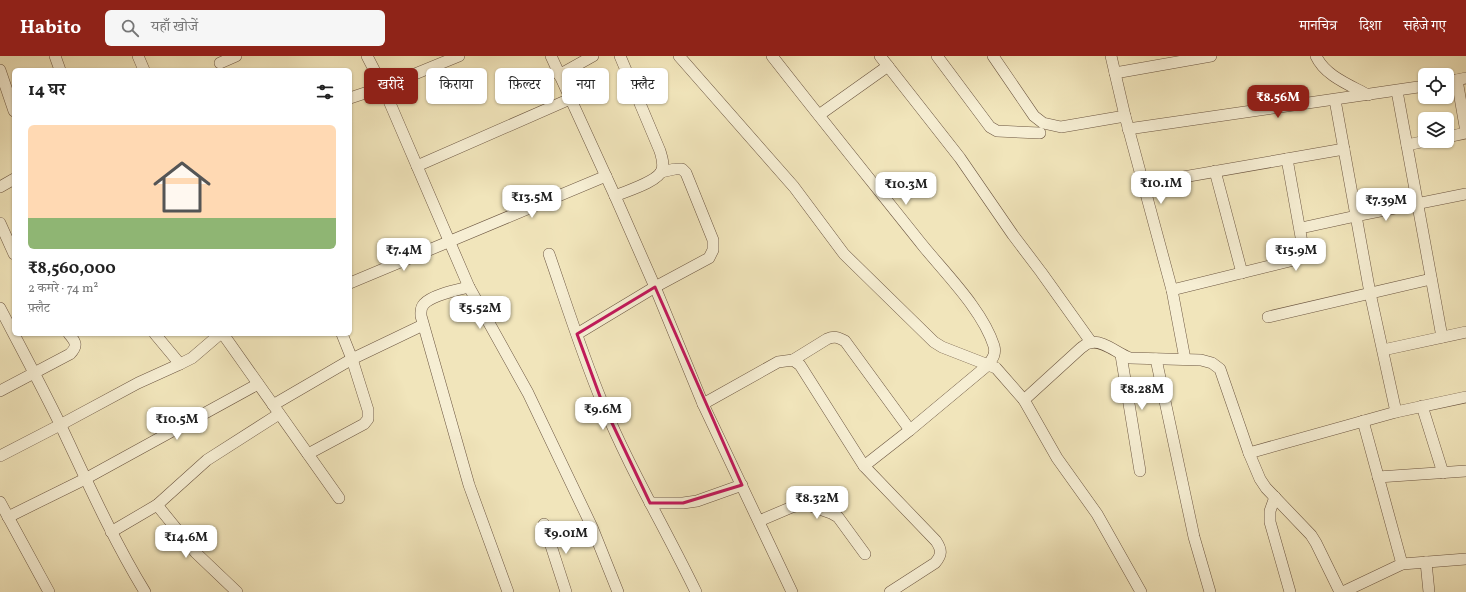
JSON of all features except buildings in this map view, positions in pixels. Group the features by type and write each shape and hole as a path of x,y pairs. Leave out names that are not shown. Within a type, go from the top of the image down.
{"street":[{"path":"55,56 59,68"},
{"path":"138,56 143,68"},
{"path":"220,63 236,56"},
{"path":"367,56 373,68"},
{"path":"418,73 459,56"},
{"path":"551,56 562,81"},
{"path":"559,75 593,56"},
{"path":"620,56 660,151 663,161 662,172"},
{"path":"679,56 794,187 844,254 934,342 942,347 996,368 1024,400 1057,458 1096,514 1142,592"},
{"path":"772,56 974,308 990,337 995,351 994,356 988,364 910,430 864,466"},
{"path":"880,56 960,158 1012,235 1041,272 1091,342"},
{"path":"937,56 990,126 998,131 1040,133"},
{"path":"993,56 1034,116 1043,123 1067,127 1124,116"},
{"path":"1111,56 1124,116 1172,290 1185,359"},
{"path":"1115,73 1211,56"},
{"path":"1316,56 1323,67 1331,74 1368,95"},
{"path":"818,115 888,66"},
{"path":"0,70 12,105"},
{"path":"1454,135 1466,132 1457,80"},
{"path":"1128,129 1418,87"},
{"path":"1397,91 1442,337"},
{"path":"352,97 364,93"},
{"path":"1335,100 1370,293 1396,412"},
{"path":"417,166 562,102"},
{"path":"390,104 469,287 528,393 592,527 618,592"},
{"path":"573,104 655,287 703,404 792,592"},
{"path":"1407,145 1418,143"},
{"path":"1143,184 1344,149"},
{"path":"1172,290 1294,260 1301,255 1303,248 1301,228 1287,159"},
{"path":"577,334 655,287 709,258 713,250 713,240 686,173 682,169 662,172 654,180 615,196"},
{"path":"1215,171 1242,273"},
{"path":"352,282 449,240 606,176"},
{"path":"0,186 12,180"},
{"path":"1301,228 1466,194"},
{"path":"0,223 12,250"},
{"path":"548,254 602,402 633,470 696,592"},
{"path":"1268,316 1431,279"},
{"path":"469,287 432,298 424,304 421,309 421,316 470,485 508,592"},
{"path":"0,308 3,321 34,373 128,565 145,592"},
{"path":"112,532 157,505 207,460 276,410 352,360 423,325"},
{"path":"1383,350 1466,332"},
{"path":"0,391 70,354 75,349 75,344 70,336"},
{"path":"157,336 180,364"},
{"path":"0,456 138,383 192,358 219,336"},
{"path":"222,336 339,498"},
{"path":"308,454 364,424 368,419 368,410 343,336"},
{"path":"703,404 778,362 793,360 827,339 838,337 845,341 910,430"},
{"path":"1024,400 1081,348 1091,342 1102,343 1121,355 1130,358 1185,359 1201,360 1212,363 1220,369 1249,453 1260,479 1266,488 1311,535 1340,592"},
{"path":"1121,355 1140,471"},
{"path":"1156,358 1194,537 1210,592"},
{"path":"793,360 800,365 864,466 941,548 941,557 935,563 890,592"},
{"path":"8,517 85,479 258,384"},
{"path":"1249,453 1363,420 1466,397"},
{"path":"1422,406 1443,473"},
{"path":"1363,420 1402,564"},
{"path":"1378,477 1466,471"},
{"path":"650,503 683,503 697,501 742,485"},
{"path":"1275,497 1270,511 1270,522 1290,592"},
{"path":"0,502 49,592"},
{"path":"157,505 196,553 237,592"},
{"path":"759,521 792,507 802,505 811,506 838,517 865,554"},
{"path":"544,524 566,592"},
{"path":"1343,592 1402,564 1466,559"},
{"path":"1426,562 1429,592"}],"highlighted area":[{"path":"655,287 742,485 683,503 650,503 602,402 577,334"}]}
